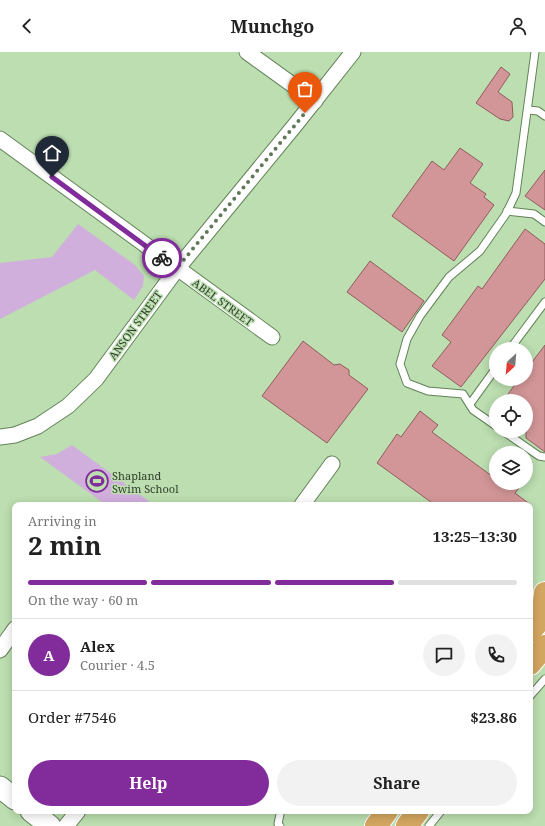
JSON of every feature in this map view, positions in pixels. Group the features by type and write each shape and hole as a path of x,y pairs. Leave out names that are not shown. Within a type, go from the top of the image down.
{"highway":[{"path":"539,621 545,593"},
{"path":"533,660 545,646"},
{"path":"376,826 385,814"},
{"path":"407,826 416,814"}],"street":[{"path":"247,52 315,101"},
{"name":"ANSON STREET","path":"0,437 15,435 38,426 68,406 96,379 177,268 315,101 353,52"},
{"name":"ABEL STREET","path":"0,139 272,337"},
{"path":"304,502 332,464"},
{"path":"0,650 12,633"},
{"path":"0,787 12,797"},
{"path":"35,814 50,826"},
{"path":"66,826 76,814"}],"lane":[{"path":"489,421 473,410 463,394 428,391 407,383 400,364 407,339 420,316 449,277 480,251 507,211 516,193 535,52"},
{"path":"528,110 538,111 545,116"},
{"path":"507,211 534,214 545,222"},
{"path":"515,342 545,302"},
{"path":"470,404 489,378"},
{"path":"513,438 539,456 545,456"},
{"path":"533,693 545,679"},
{"path":"280,814 278,824 280,826"},
{"path":"430,826 439,814"}],"shaded area":[{"path":"78,224 135,265 144,276 143,286 134,300 95,270 0,319 0,263 52,257"},
{"name":"Shapland Swim School","path":"72,445 150,502 102,502 40,457 57,454"}],"building":[{"path":"501,67 510,74 498,92 512,102 513,117 509,121 500,119 476,103"},
{"path":"460,148 483,164 470,183 486,194 484,197 494,205 454,261 392,216 432,161 444,170"},
{"path":"545,170 545,210 525,196"},
{"path":"525,229 545,244 545,279 496,342 489,342 489,351 461,387 432,366 451,342 442,335 478,286 482,289"},
{"path":"370,261 424,301 402,332 347,292"},
{"path":"303,341 334,365 340,364 349,370 349,375 368,389 327,443 262,396"},
{"path":"545,345 545,452 526,438 533,438 533,394 508,394 514,386 533,386 533,361"},
{"path":"420,411 438,425 432,432 489,474 489,490 517,490 515,493 527,502 431,502 377,463 397,434 401,437"}],"way so far":[{"path":"162,258 177,268 305,113"}],"place":[{"name":"Shapland Swim School","path":"97,481"}],"route":[{"path":"52,177 162,258"}]}
